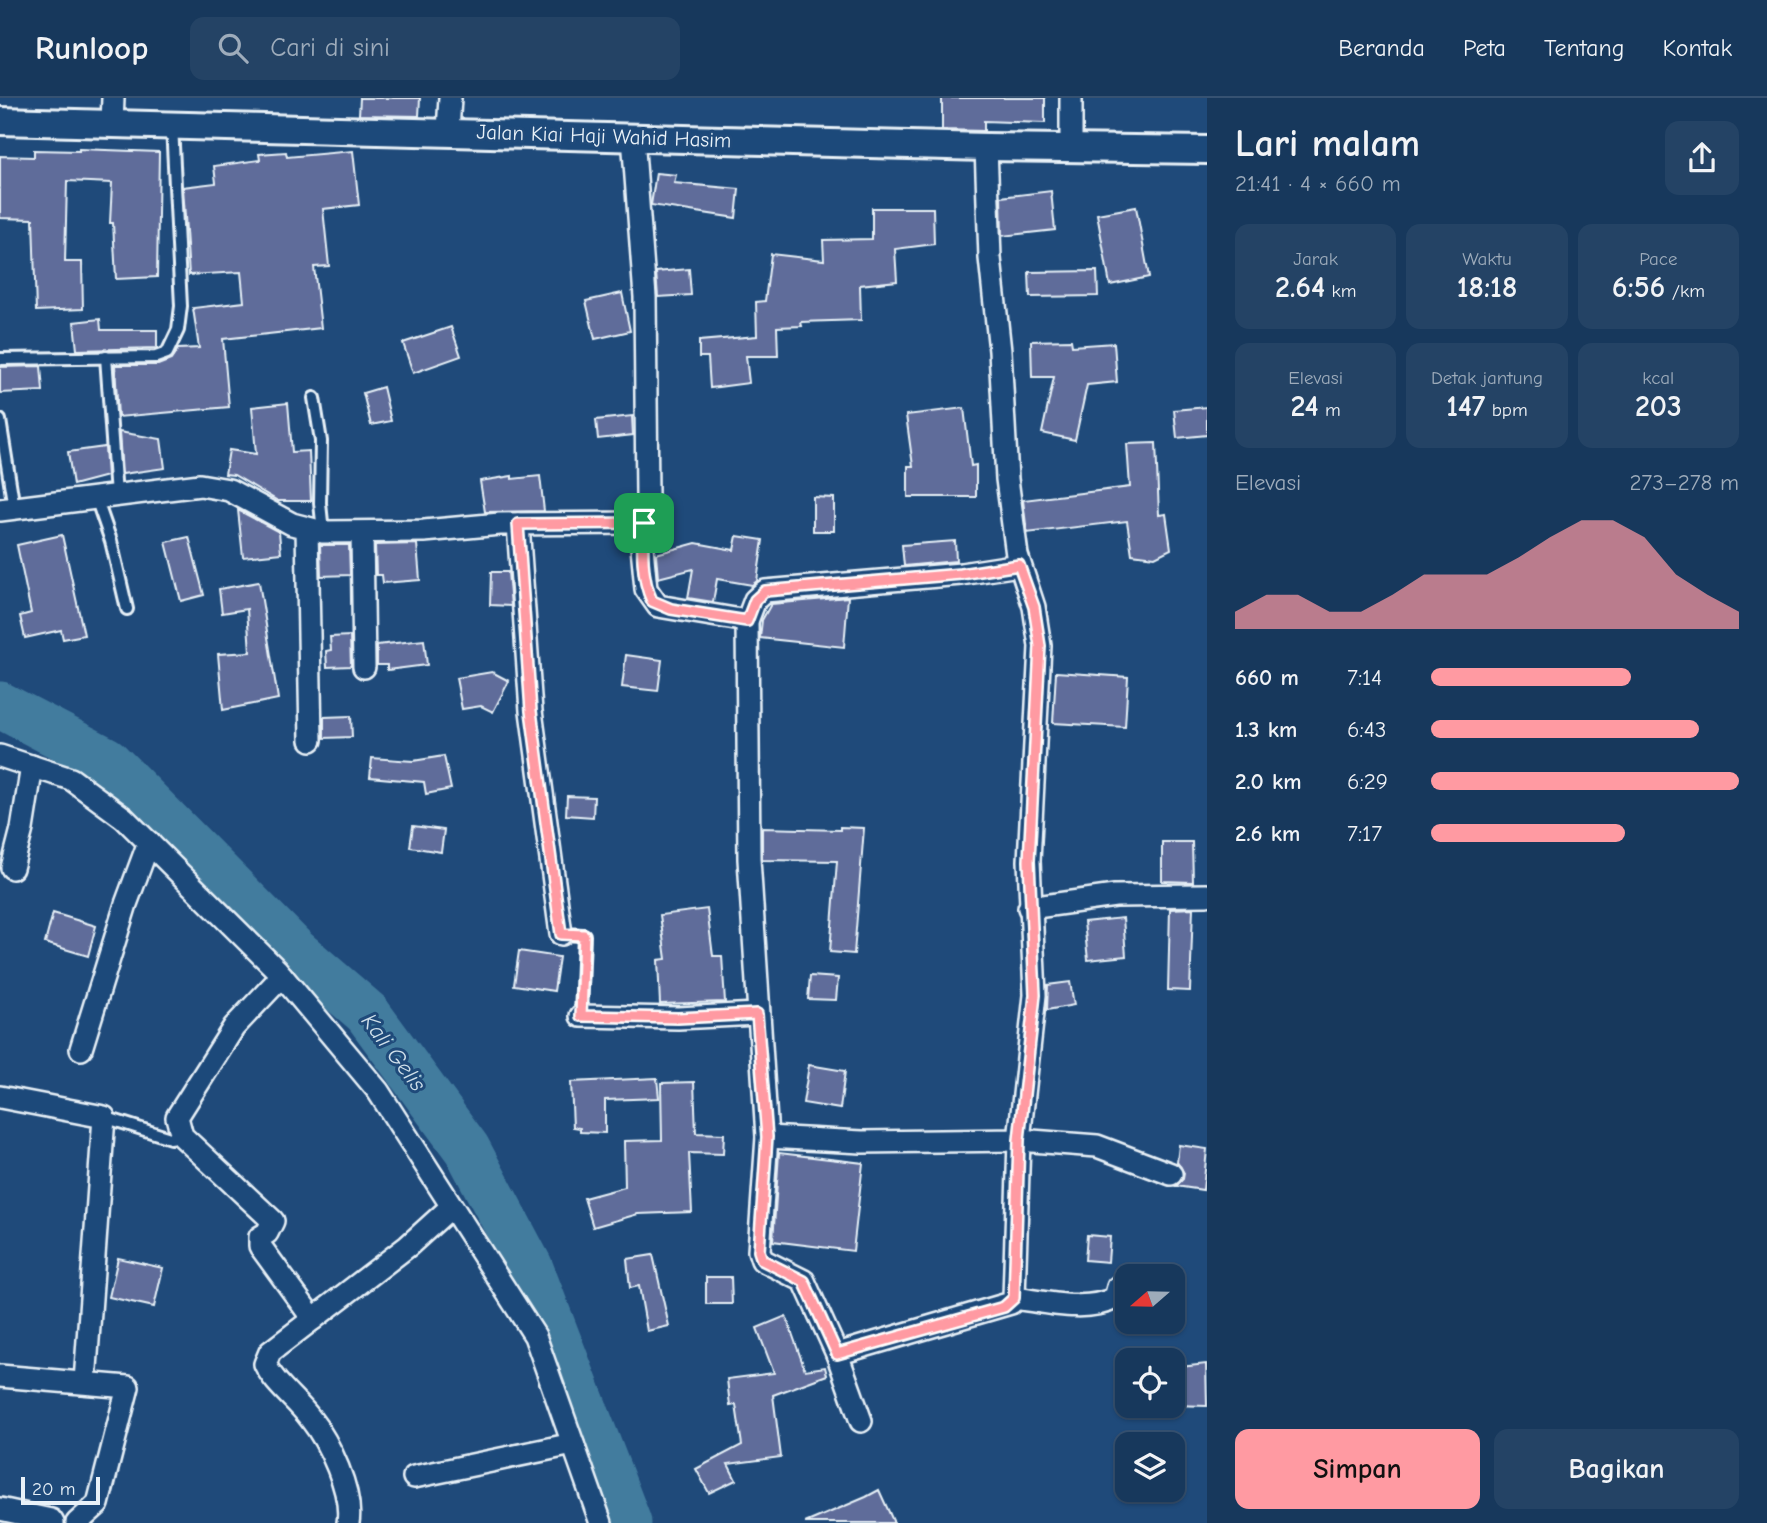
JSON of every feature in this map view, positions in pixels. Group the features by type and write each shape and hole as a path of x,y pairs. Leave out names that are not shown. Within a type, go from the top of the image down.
{"street":[{"path":"448,131 450,98"},
{"path":"1071,98 1071,148"},
{"name":"Jalan Kiai Haji Wahid Hasim","path":"0,121 112,111 172,125 986,147 1207,150"},
{"path":"633,136 645,297 647,482 642,547 646,589 652,601 671,609 747,621"},
{"path":"837,1354 1004,1307 1014,1298 1019,1140 1035,995 1029,908 1031,796 1039,705 1040,646 1034,607 1019,565 1007,479 1000,351 990,258 986,147"},
{"path":"7,509 200,485 229,491 292,524 315,530 362,533 518,524 644,523"},
{"path":"518,524 531,711 561,934"},
{"path":"311,740 315,530"},
{"path":"362,533 365,667"},
{"path":"861,1420 837,1354 804,1281 762,1260 759,1251 767,1137 757,1014 746,783 747,621 755,600 765,591 961,574 1019,565"},
{"path":"0,755 71,779 124,818 282,976 378,1091 535,1336 601,1523"},
{"path":"12,868 32,766"},
{"path":"81,1049 126,904 149,842"},
{"path":"1029,908 1115,896 1207,895"},
{"path":"282,976 234,1027 177,1117 182,1136 273,1221 267,1233 260,1237 260,1247 313,1318"},
{"path":"581,1016 678,1018 757,1014"},
{"path":"0,1097 104,1117 85,1382"},
{"path":"767,1137 862,1142 1019,1140 1097,1146 1171,1174"},
{"path":"348,1523 350,1504 345,1486 318,1430 271,1376 265,1364 270,1352 408,1246 451,1207"},
{"path":"1014,1298 1056,1304 1104,1304 1115,1298"},
{"path":"0,1376 128,1387 98,1504 76,1523"},
{"path":"414,1476 573,1444"},
{"path":"0,1509 51,1520 53,1523"}],"lane":[{"path":"0,359 156,357 167,353 178,330 181,306 172,125"},
{"path":"106,357 106,497 111,541 127,609"},
{"path":"314,398 321,440 320,503 315,530"},
{"path":"0,420 7,509"},
{"path":"561,934 584,935 581,1016"},
{"path":"104,1117 170,1138 182,1136"}],"building":[{"path":"360,98 420,98 419,116 359,115"},
{"path":"942,98 1045,98 1045,123 984,121 984,131 942,130"},
{"path":"34,150 159,152 157,277 116,279 113,223 110,223 112,183 67,181 65,262 82,262 83,309 36,311 33,219 0,218 0,156 34,157"},
{"path":"353,151 359,205 323,209 329,266 314,267 321,328 223,339 229,407 118,417 115,365 158,365 171,360 178,349 199,348 193,308 244,302 241,272 189,275 183,187 216,183 214,166 260,160 259,154 286,152 287,157"},
{"path":"656,173 676,175 674,183 739,189 736,218 651,205"},
{"path":"1051,191 1055,230 1002,236 1001,197"},
{"path":"1136,207 1149,277 1110,285 1097,214"},
{"path":"872,208 933,208 934,244 895,249 897,281 860,285 861,320 801,322 802,326 777,327 778,356 746,356 749,383 710,388 708,357 699,357 699,341 757,336 756,302 765,301 771,254 824,260 823,240 872,239"},
{"path":"689,269 691,295 658,297 656,272"},
{"path":"1097,271 1098,296 1030,297 1029,272"},
{"path":"622,293 630,331 595,339 586,301"},
{"path":"100,319 101,330 157,330 157,348 77,350 74,322"},
{"path":"451,327 461,356 413,373 403,343"},
{"path":"1071,340 1072,346 1114,343 1117,382 1087,385 1075,440 1042,433 1054,377 1032,377 1031,341"},
{"path":"41,366 43,391 0,393 0,367"},
{"path":"383,387 391,421 371,425 363,393"},
{"path":"288,403 292,452 309,451 311,501 278,501 234,475 225,474 229,450 256,454 252,407"},
{"path":"1207,407 1207,435 1177,438 1174,410"},
{"path":"964,408 971,466 976,465 976,497 908,497 908,466 913,466 906,415"},
{"path":"632,416 633,435 598,439 596,420"},
{"path":"119,432 161,439 165,468 122,474"},
{"path":"1156,443 1159,515 1166,514 1171,549 1155,557 1132,554 1127,521 1027,533 1023,500 1130,487 1127,444"},
{"path":"105,447 107,476 73,485 68,452"},
{"path":"512,476 512,479 540,476 544,511 485,512 480,481"},
{"path":"813,497 834,498 834,531 813,531"},
{"path":"238,510 279,532 281,553 243,557"},
{"path":"62,535 84,635 63,639 61,630 25,638 20,616 31,613 17,545"},
{"path":"737,536 763,540 757,581 752,585 717,579 713,602 688,598 693,569 658,578 656,554 696,543 734,550"},
{"path":"189,537 204,595 181,601 166,542"},
{"path":"955,541 956,561 904,566 902,545"},
{"path":"417,544 420,580 383,583 382,575 376,575 375,545"},
{"path":"320,545 349,545 350,575 321,576"},
{"path":"491,572 508,572 511,606 490,605"},
{"path":"259,582 278,699 223,710 218,654 250,652 247,609 222,613 219,589"},
{"path":"848,597 844,647 760,638 762,620 771,604"},
{"path":"350,636 351,666 327,667 326,651 331,650 330,637"},
{"path":"424,640 427,665 387,670 387,665 377,665 377,645"},
{"path":"626,655 662,660 658,691 622,687"},
{"path":"492,672 509,681 493,712 481,706 462,709 456,678"},
{"path":"1056,672 1128,677 1125,727 1053,723"},
{"path":"351,716 352,737 324,738 324,717"},
{"path":"444,756 451,789 426,794 424,782 370,777 372,758 413,761"},
{"path":"567,796 594,797 593,817 566,815"},
{"path":"413,826 444,830 441,852 410,847"},
{"path":"840,827 864,828 854,954 830,952 837,861 762,860 762,828 840,830"},
{"path":"1162,842 1192,842 1193,882 1162,881"},
{"path":"1193,908 1190,991 1168,990 1170,909"},
{"path":"707,909 713,956 722,956 725,1002 660,1004 658,960 666,959 660,915"},
{"path":"53,913 96,926 88,956 45,943"},
{"path":"1123,918 1126,956 1088,960 1084,922"},
{"path":"519,951 559,957 554,991 514,985"},
{"path":"810,976 838,978 836,1000 808,999"},
{"path":"1070,982 1074,1005 1047,1010 1048,985"},
{"path":"809,1065 845,1071 840,1109 803,1103"},
{"path":"657,1078 659,1098 605,1100 605,1133 580,1132 580,1128 573,1127 571,1082"},
{"path":"694,1082 696,1133 724,1134 723,1154 689,1153 692,1212 638,1214 593,1227 584,1198 625,1187 624,1141 662,1140 661,1083"},
{"path":"1179,1145 1207,1149 1203,1190 1176,1186 1183,1179 1184,1173 1177,1162"},
{"path":"779,1153 863,1163 853,1251 773,1241"},
{"path":"1087,1235 1110,1237 1108,1262 1085,1260"},
{"path":"653,1255 669,1326 647,1331 639,1286 630,1288 627,1259"},
{"path":"118,1258 163,1268 154,1307 109,1297"},
{"path":"706,1277 731,1277 732,1304 706,1304"},
{"path":"786,1316 805,1370 825,1367 827,1375 773,1395 781,1457 728,1464 736,1480 709,1493 696,1469 742,1445 736,1405 730,1406 727,1379 774,1373 757,1328"},
{"path":"1206,1364 1207,1406 1185,1405 1185,1366"},
{"path":"879,1490 894,1523 805,1523 866,1497"}],"waterway":[{"name":"Kali Gelis","path":"0,705 106,760 295,951 367,1013 467,1149 529,1266 628,1523"}],"route":[{"path":"644,523 642,547 646,589 652,601 658,606 671,609 747,621 755,600 765,591 808,585 961,574 1019,565 1034,607 1040,646 1029,861 1035,995 1019,1140 1014,1298 1004,1307 837,1354 804,1281 762,1260 759,1251 758,1233 767,1137 757,1014 678,1018 581,1016 584,935 561,934 531,711 518,524 644,523"}]}
